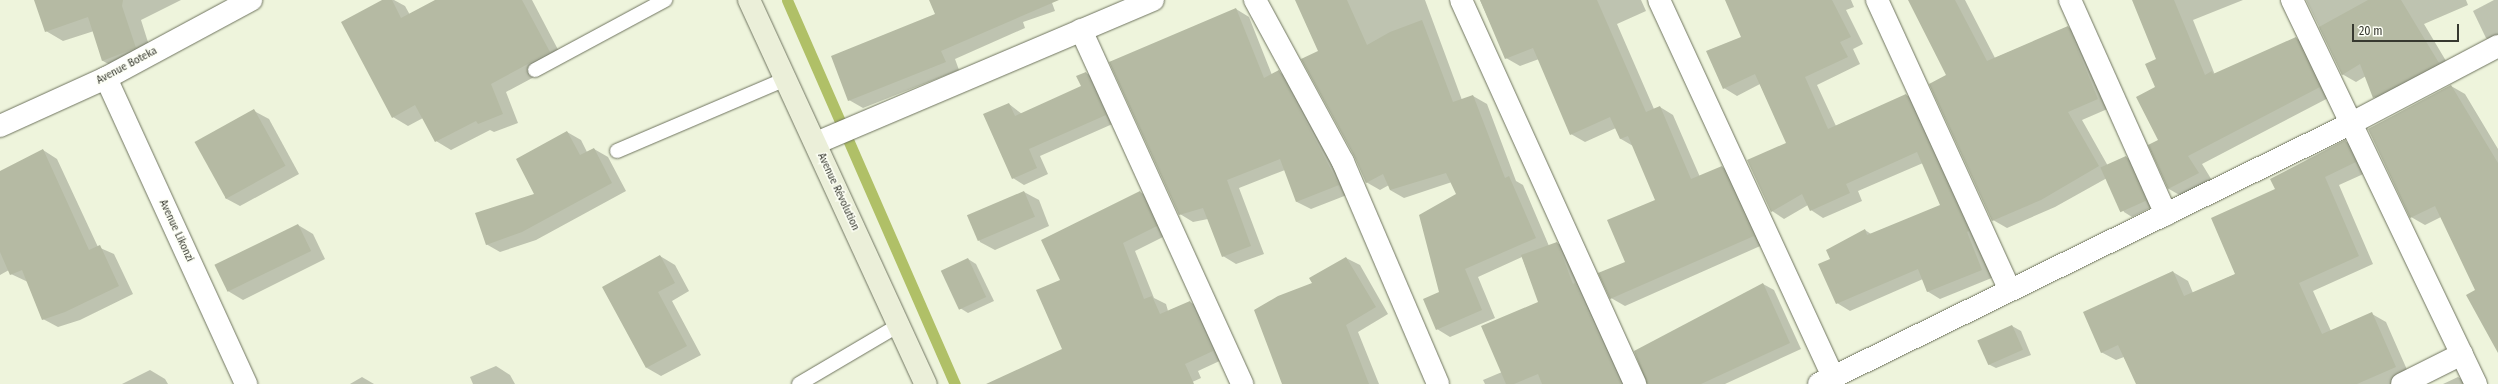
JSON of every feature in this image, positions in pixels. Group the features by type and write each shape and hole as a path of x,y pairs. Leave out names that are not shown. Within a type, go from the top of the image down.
{"street":[{"name":"Avenue Boteka","path":"0,126 106,78 226,6 251,0"},
{"name":"Avenue Révolution","path":"749,0 926,384"},
{"path":"816,143 1153,0"},
{"path":"1255,0 1342,162 1438,384"},
{"path":"1461,0 1635,384"},
{"path":"1659,0 1826,380 2350,124 2498,46"},
{"path":"1877,0 2010,290"},
{"path":"2070,0 2166,215"},
{"path":"2292,0 2350,124 2476,384"},
{"path":"1081,30 1242,384"},
{"name":"Avenue Likonzi","path":"106,78 246,384"},
{"path":"2402,384 2462,354"}],"lane":[{"path":"535,70 664,0"},
{"path":"617,151 786,79"},
{"path":"799,384 899,325"}],"building":[{"path":"34,0 123,0 122,6 136,48 102,61 88,17 45,32"},
{"path":"382,0 392,0 401,18 435,0 522,0 550,52 491,84 503,114 478,124 476,121 435,142 415,105 392,118 341,22"},
{"path":"929,0 1059,0 941,51 946,62 848,101 831,56 935,14"},
{"path":"1295,0 1347,0 1367,45 1390,32 1422,20 1453,102 1473,95 1505,178 1509,176 1536,238 1465,269 1482,310 1436,330 1423,299 1439,292 1419,215 1456,194 1446,173 1390,190 1383,174 1366,183 1354,156 1301,59 1318,51"},
{"path":"1480,0 1597,0 1646,112 1660,106 1691,179 1722,166 1754,236 1610,299 1598,273 1625,262 1607,220 1655,200 1628,136 1620,139 1610,117 1570,135 1533,48 1505,59"},
{"path":"1725,0 1832,0 1851,37 1840,42 1848,57 1805,77 1828,129 1906,94 1969,231 1967,232 1982,270 1927,292 1918,269 1836,304 1818,264 1830,259 1826,250 1865,229 1867,235 1940,205 1917,152 1846,184 1850,193 1810,211 1802,194 1771,212 1747,160 1786,143 1755,74 1723,89 1706,51 1741,37"},
{"path":"1908,0 1955,0 1987,61 2068,26 2098,99 2068,112 2099,166 2041,200 1992,221 1929,84 1946,75"},
{"path":"2132,0 2174,0 2205,75 2212,71 2213,74 2296,37 2320,87 2188,156 2199,173 2168,189 2148,145 2158,140 2136,97 2155,87 2145,64 2156,59"},
{"path":"2368,0 2401,0 2439,63 2373,98 2360,64 2342,75 2319,27"},
{"path":"1236,8 1264,78 1279,70 1339,185 1296,202 1280,159 1227,180 1251,246 1222,257 1203,208 1179,215 1109,62"},
{"path":"1086,72 1106,115 1029,149 1037,168 1012,179 983,114 1009,103 1015,116 1081,86 1076,76"},
{"path":"2451,85 2498,163 2498,353 2466,295 2475,290 2435,206 2410,218 2368,129"},
{"path":"254,109 286,166 226,199 195,142"},
{"path":"567,131 580,155 594,148 612,183 522,232 486,245 475,213 534,194 516,159"},
{"path":"2345,140 2356,162 2325,177 2359,256 2299,283 2322,334 2372,312 2396,367 2357,384 2136,384 2118,345 2101,353 2083,312 2173,271 2184,296 2235,274 2211,218 2275,189 2270,179"},
{"path":"43,149 89,250 100,245 119,286 65,312 42,320 22,270 10,275 0,252 0,171"},
{"path":"2126,156 2146,201 2120,212 2100,167"},
{"path":"1024,191 1035,217 978,241 967,215"},
{"path":"1140,191 1157,226 1123,243 1144,299 1152,296 1160,314 1190,301 1213,351 1185,364 1194,384 986,384 1062,349 1036,290 1060,280 1041,240"},
{"path":"298,224 311,251 228,292 214,265"},
{"path":"1557,242 1573,284 1575,283 1621,384 1542,384 1538,374 1514,384 1506,384 1481,326 1538,302 1521,255"},
{"path":"660,255 675,283 658,292 687,346 646,368 602,287"},
{"path":"1346,257 1376,307 1346,325 1369,384 1282,384 1254,310 1278,296 1312,283 1309,278"},
{"path":"968,258 986,297 959,310 941,271"},
{"path":"1763,283 1790,343 1701,384 1647,384 1634,351"},
{"path":"2012,325 2023,350 1988,365 1977,340"}],"waterway":[{"path":"787,0 955,384"}]}
